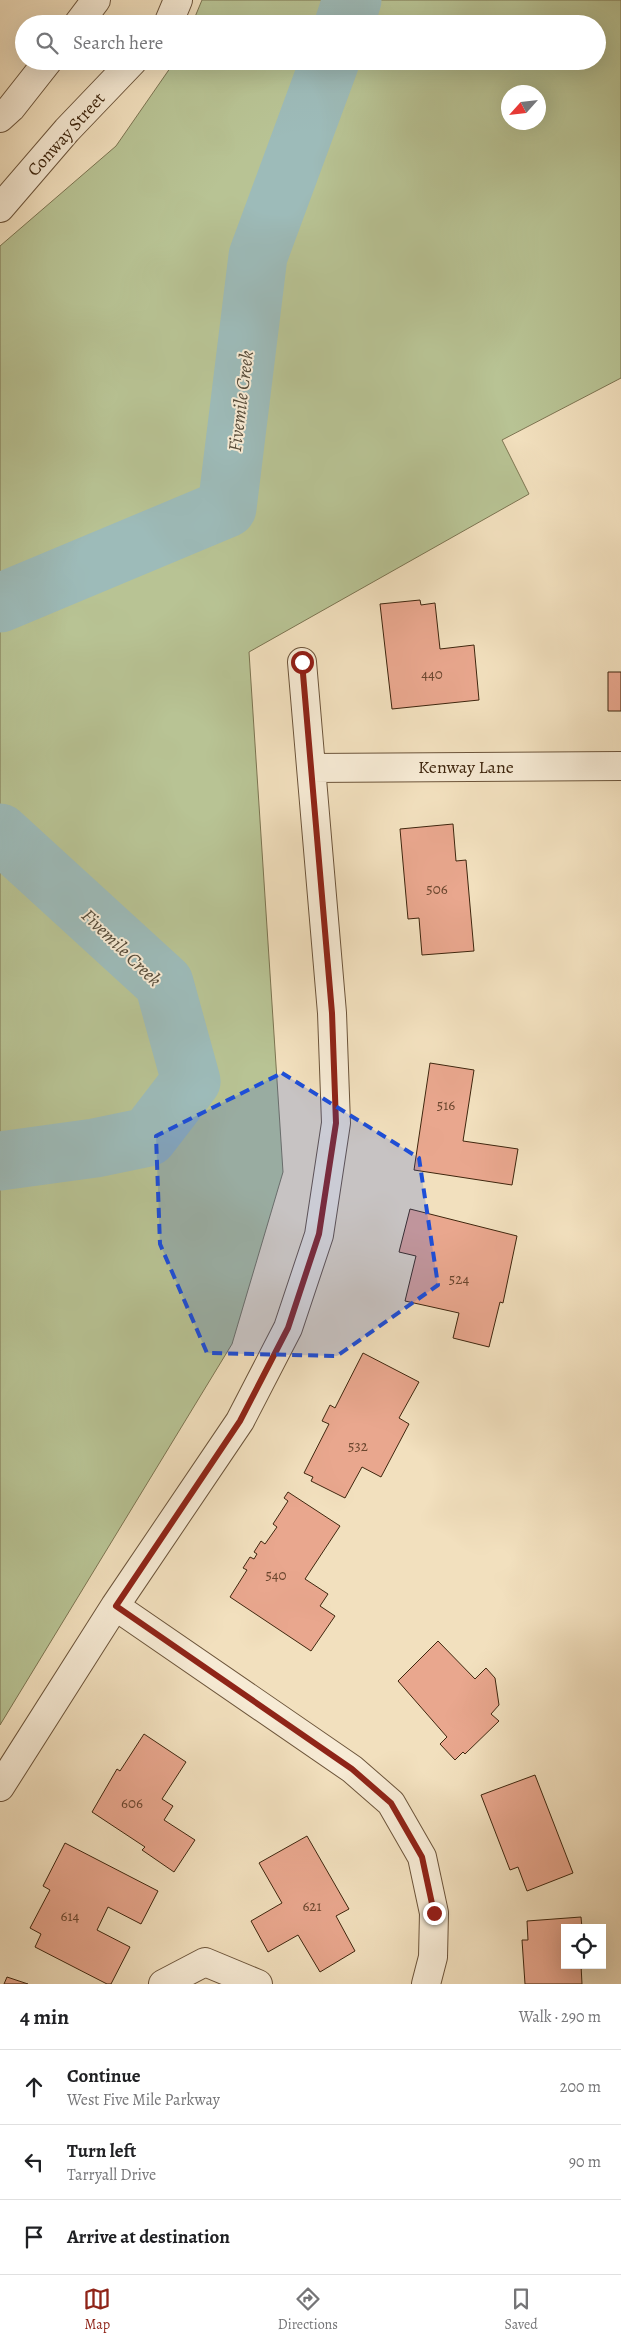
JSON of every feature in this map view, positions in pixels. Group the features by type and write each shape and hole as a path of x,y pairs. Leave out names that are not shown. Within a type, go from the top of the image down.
{"street":[{"path":"85,15 96,0"},
{"path":"172,15 178,0"},
{"path":"0,118 41,70"},
{"name":"Conway Street","path":"0,208 67,130 124,70"},
{"path":"0,1787 116,1606 240,1421 288,1328 319,1234 336,1123 332,1013 302,662"},
{"name":"Kenway Lane","path":"311,768 621,766"},
{"path":"116,1606 352,1769 391,1803 422,1857 434,1913 433,1957 426,1984"},
{"path":"163,1984 206,1962 258,1984"}],"highlighted area":[{"path":"282,1073 419,1158 438,1285 337,1356 207,1353 160,1244 156,1136"}],"green space":[{"path":"202,0 621,0 621,378 502,440 529,494 249,652 283,1172 232,1344 0,1725 0,246 116,146 169,70 606,70 606,15 196,15"}],"building":[{"path":"420,600 421,605 435,603 440,649 474,645 479,700 392,709 380,604"},
{"path":"608,672 621,672 621,711 608,711"},
{"path":"453,824 456,861 466,860 474,951 422,955 419,918 408,919 400,829"},
{"path":"430,1063 474,1070 463,1141 518,1149 512,1185 414,1170"},
{"path":"410,1209 517,1236 503,1303 500,1302 489,1347 453,1338 459,1313 405,1301 416,1256 399,1252"},
{"path":"363,1353 419,1382 399,1418 409,1424 381,1477 362,1467 345,1498 311,1481 313,1477 304,1473 329,1424 322,1421 330,1405 335,1408"},
{"path":"288,1492 340,1526 305,1579 328,1594 320,1606 335,1616 311,1651 230,1597 247,1570 243,1568 250,1557 254,1559 257,1554 254,1552 261,1541 265,1544 277,1527 273,1524 288,1501 284,1498"},
{"path":"438,1641 475,1679 486,1668 495,1678 499,1705 491,1714 499,1721 465,1754 463,1752 455,1760 440,1744 447,1737 398,1681"},
{"path":"144,1734 186,1762 162,1799 173,1806 164,1820 195,1840 174,1872 142,1850 145,1847 92,1812 117,1769 120,1771"},
{"path":"535,1775 573,1873 527,1891 518,1867 510,1870 481,1795"},
{"path":"307,1836 349,1909 336,1916 355,1951 320,1972 298,1935 268,1952 251,1921 282,1903 259,1863"},
{"path":"65,1843 158,1891 141,1924 108,1907 97,1930 130,1947 111,1984 107,1984 35,1947 41,1934 30,1928 50,1890 43,1886"},
{"path":"581,1917 582,1924 561,1924 561,1969 581,1969 582,1984 525,1984 522,1940 528,1940 527,1921"},
{"path":"7,1977 28,1984 4,1984"}],"waterway":[{"name":"Fivemile Creek","path":"347,15 352,0"},
{"name":"Fivemile Creek","path":"0,603 227,508 258,256 327,70"},
{"name":"Fivemile Creek","path":"0,833 164,983 191,1081 148,1137 95,1148 0,1161"}],"route":[{"path":"302,662 332,1013 336,1123 319,1234 288,1328 240,1421 116,1606 352,1769 391,1803 422,1857 434,1913"}]}
